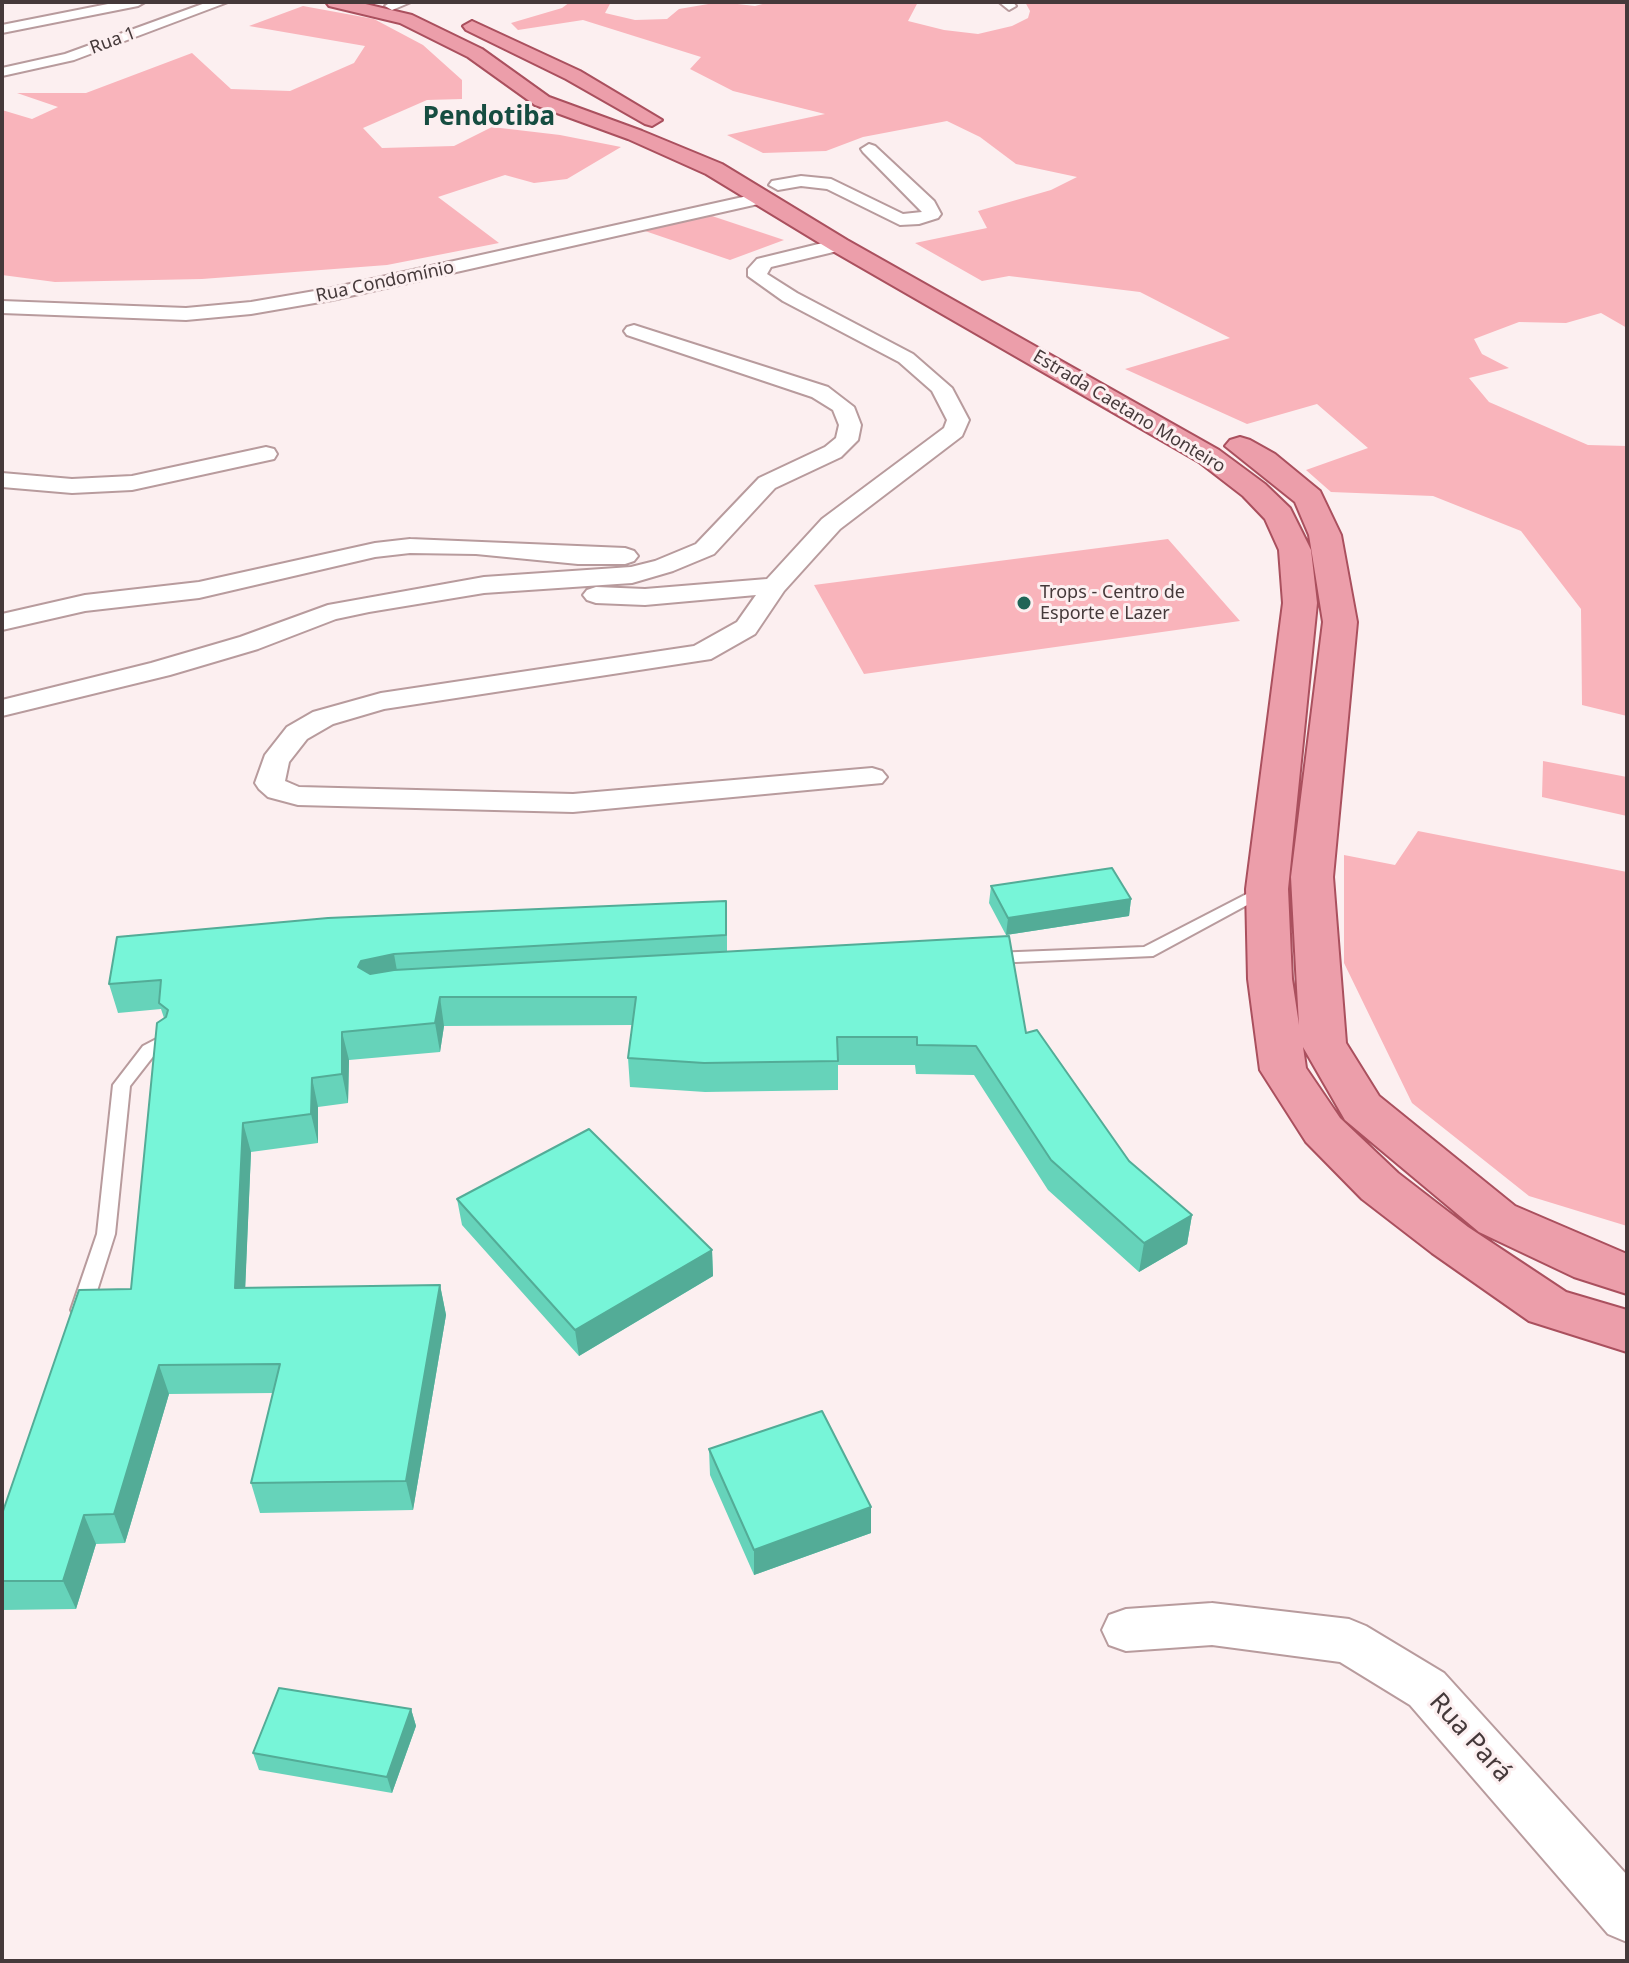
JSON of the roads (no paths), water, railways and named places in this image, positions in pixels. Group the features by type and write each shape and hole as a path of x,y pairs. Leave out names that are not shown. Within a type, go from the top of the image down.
{"main road":[{"name":"Estrada Caetano Monteiro","path":"335,2 406,19 475,53 542,101 770,192 839,245 1209,456 1254,490 1279,515 1295,550 1300,603 1267,889 1270,979 1283,1070 1323,1130 1380,1186 1450,1240 1548,1307 1627,1331"},
{"name":"Estrada Caetano Monteiro","path":"390,3 491,32 573,75 770,192 1181,411 1264,460 1309,498 1325,535 1340,622 1312,877 1323,1043 1362,1108 1497,1219 1592,1263 1627,1274"},
{"path":"521,84 557,85 573,75"},
{"path":"574,114 577,108 595,103 627,108"}],"street":[{"path":"2,29 138,2"},
{"name":"Rua 1","path":"2,72 69,57 221,2"},
{"name":"Rua Condomínio","path":"2,307 186,314 251,308 348,291 770,192 801,181 831,184 900,220 919,219 932,214 928,205 869,149"},
{"path":"839,245 764,263 757,269 758,276 790,297 906,358 941,388 958,420 954,431 934,448 831,524 775,586 746,628 701,653 381,701 323,718 297,733 275,761 270,783 279,791 298,796 573,803 872,777"},
{"path":"2,708 249,643 328,613 484,585 632,575 705,549 767,483 833,452 847,440 850,425 843,407 820,392 634,331"},
{"path":"2,480 72,486 132,483 266,454"},
{"path":"2,622 85,603 199,590 375,550 410,546 578,556 632,556 705,549"},
{"path":"484,585 645,597 775,586"},
{"name":"Rua Pará","path":"1126,1630 1212,1624 1349,1641 1427,1689 1627,1915"}],"lane":[{"path":"981,958 1147,952 1267,889"},
{"path":"77,1322 106,1234 122,1085 149,1050 166,1040"}],"place":[{"name":"Trops - Centro de Esporte e Lazer","path":"1024,603"}],"district":[{"name":"Pendotiba","path":"489,118"}]}
